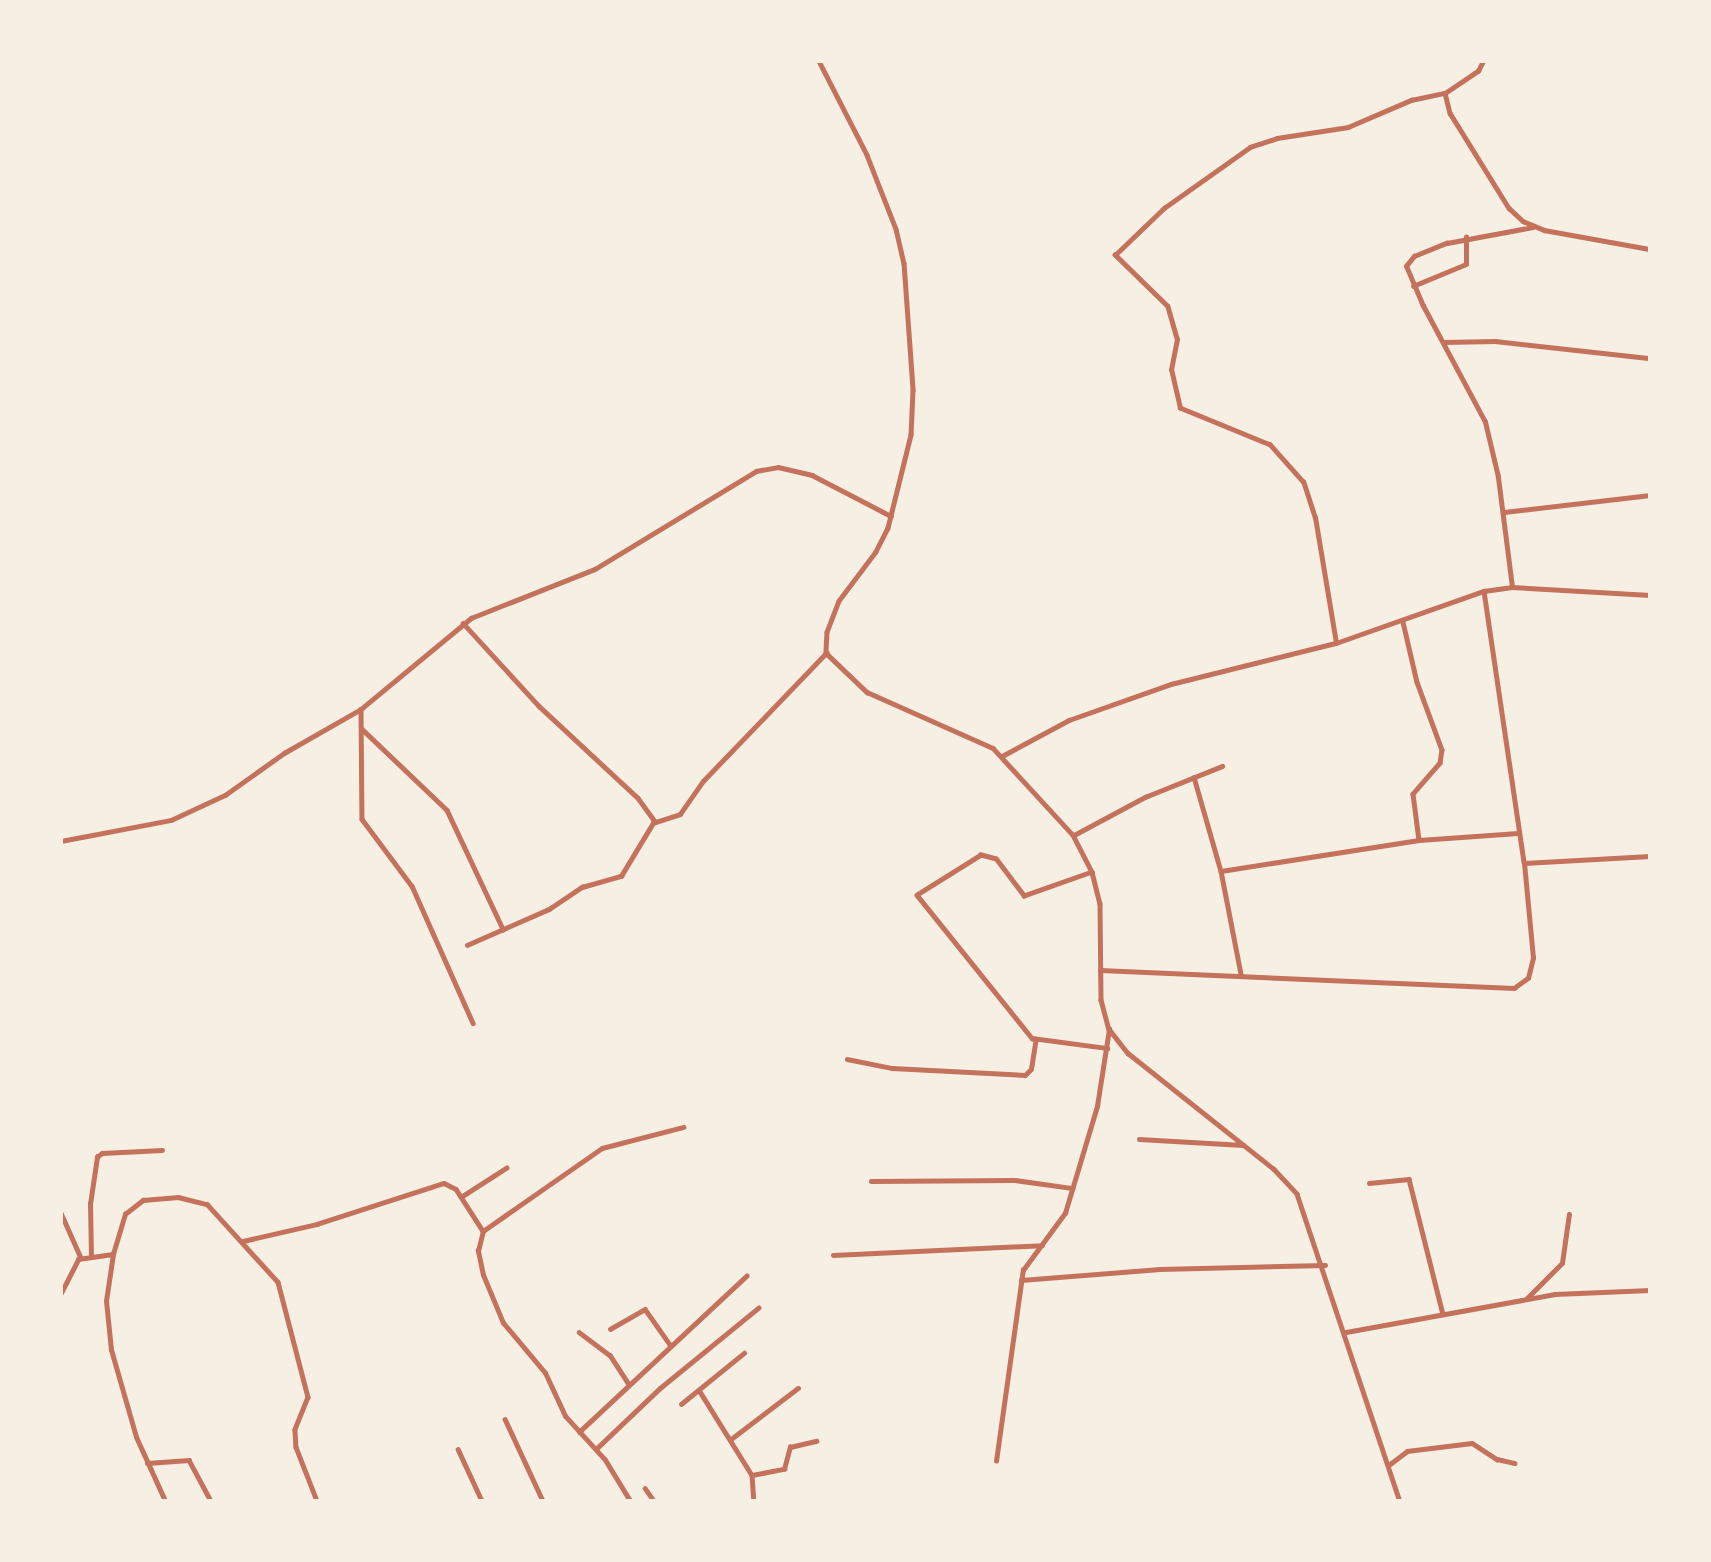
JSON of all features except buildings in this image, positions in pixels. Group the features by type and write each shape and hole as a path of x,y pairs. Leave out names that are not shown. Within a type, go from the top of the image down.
{"street":[{"path":"467,945 549,909 582,887 621,876 655,821 680,814 710,774 827,653 827,632 839,601 876,552 891,516 913,414 904,263 875,174 819,61"},
{"path":"1336,643 1315,518 1303,482 1270,444 1180,408 1171,370 1177,340 1167,306 1115,255 1164,208 1250,147 1277,138 1348,127 1410,100 1445,93 1478,71 1483,61"},
{"path":"1445,93 1450,113 1509,208 1533,227"},
{"path":"1512,587 1504,512 1485,422 1413,286 1407,270 1410,259 1466,237 1533,227 1650,249"},
{"path":"1413,286 1466,264 1466,237"},
{"path":"1442,342 1495,341 1650,358"},
{"path":"61,841 171,820 225,795 284,753 361,709 463,623 595,569 730,484 764,468 786,468 812,475 891,516"},
{"path":"1504,512 1650,495"},
{"path":"1002,755 1069,720 1171,684 1336,643 1403,622 1483,591 1512,587 1650,596"},
{"path":"1100,970 1520,986 1528,978 1533,958 1524,863 1483,591"},
{"path":"1403,622 1418,682 1442,750 1440,763 1413,794 1419,840"},
{"path":"463,623 539,706 638,798 655,821"},
{"path":"827,653 867,692 981,741 1002,755 1073,835 1093,872 1100,903 1100,970 1103,1012 1109,1029 1128,1053 1245,1145 1297,1194 1325,1265 1400,1501"},
{"path":"361,709 358,766 362,819 412,886 473,1023"},
{"path":"362,729 447,810 503,929"},
{"path":"1073,835 1222,766"},
{"path":"1194,777 1221,871 1241,974"},
{"path":"1221,871 1419,840 1518,833"},
{"path":"1093,872 1024,896 996,859 981,855 959,864 917,895 948,939 1036,1040 1107,1048"},
{"path":"1524,863 1650,856"},
{"path":"996,1461 1021,1280 1026,1262 1060,1222 1073,1188 1097,1106 1109,1029"},
{"path":"847,1059 892,1068 1025,1075 1031,1069 1036,1040"},
{"path":"483,1231 602,1148 683,1127"},
{"path":"1139,1139 1245,1145"},
{"path":"91,1256 90,1204 97,1157 103,1153 162,1150"},
{"path":"461,1197 506,1168"},
{"path":"1369,1183 1409,1179 1443,1314"},
{"path":"871,1181 1015,1180 1073,1188"},
{"path":"243,1241 317,1224 444,1183 453,1186 483,1231 480,1264 498,1314 545,1373 565,1416 596,1449 630,1501"},
{"path":"165,1501 147,1463 108,1333 106,1301 119,1225 130,1208 160,1197 207,1204 270,1271 284,1296 308,1397 295,1430 296,1447 317,1501"},
{"path":"61,1213 81,1258"},
{"path":"1527,1298 1562,1263 1569,1214"},
{"path":"833,1255 1043,1245"},
{"path":"61,1293 81,1258 113,1254"},
{"path":"1021,1280 1160,1269 1325,1265"},
{"path":"579,1432 746,1276"},
{"path":"1346,1332 1527,1298 1650,1290"},
{"path":"596,1449 660,1388 758,1308"},
{"path":"610,1329 645,1309 671,1346"},
{"path":"579,1332 610,1355 629,1384"},
{"path":"681,1404 744,1353"},
{"path":"730,1439 798,1388"},
{"path":"699,1390 752,1475 754,1501"},
{"path":"505,1419 543,1501"},
{"path":"752,1475 784,1469 790,1447 816,1441"},
{"path":"1390,1465 1407,1451 1472,1443 1504,1463 1515,1463"},
{"path":"458,1449 482,1501"},
{"path":"147,1463 189,1460 211,1501"},
{"path":"645,1488 654,1501"}]}
